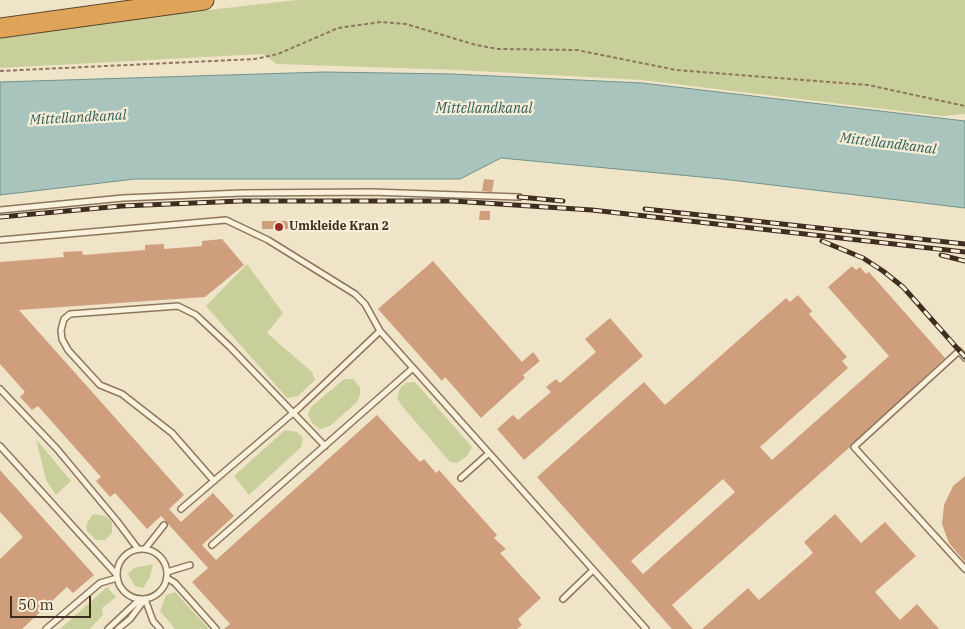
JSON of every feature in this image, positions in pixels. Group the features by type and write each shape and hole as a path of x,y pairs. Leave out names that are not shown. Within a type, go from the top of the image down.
{"highway":[{"path":"0,28 204,0"}],"lane":[{"path":"0,210 123,198 241,193 380,192 518,197"},
{"path":"0,240 226,220 268,240 354,294 365,304 380,331 646,629"},
{"path":"214,481 172,433 122,394 100,384 74,357 62,340 61,330 64,319 70,314 178,306 196,315 294,412 324,446"},
{"path":"181,509 294,412 380,331"},
{"path":"965,358 959,352 854,447 965,569"},
{"path":"212,545 413,368"},
{"path":"0,389 63,456 138,549"},
{"path":"0,446 117,576 124,591 130,596 142,599 153,621 160,629"},
{"path":"461,478 489,453"},
{"path":"145,549 164,525"},
{"path":"117,576 119,563 124,556 138,549 145,549 160,556 167,574 216,629"},
{"path":"108,629 142,599 161,590 167,574 190,565"},
{"path":"563,599 593,570"},
{"path":"46,629 100,583 117,576"},
{"path":"118,629 130,619 142,599"}],"path":[{"path":"0,71 255,59 278,54 338,28 381,22 406,24 476,45 498,49 577,50 676,70 868,85 965,106"}],"green space":[{"path":"297,0 965,0 965,114 942,116 641,80 458,70 277,64 262,54 0,68 0,37 120,20"},
{"path":"247,264 283,313 267,333 312,372 315,380 298,396 287,398 206,306"},
{"path":"344,379 353,379 360,387 360,395 357,402 330,426 320,429 312,423 308,414 311,407"},
{"path":"415,382 472,447 467,456 457,463 450,462 397,398 400,388 406,383"},
{"path":"285,430 297,432 303,438 301,447 249,495 234,476"},
{"path":"36,439 71,481 56,495 46,480"},
{"path":"93,514 105,516 112,522 112,533 105,540 96,540 87,531 86,525"},
{"path":"153,564 150,577 143,588 135,586 128,574 134,568"},
{"path":"107,587 116,597 102,608 103,615 90,629 60,629"},
{"path":"175,592 209,629 175,629 160,611 166,595"}],"water":[{"name":"Mittellandkanal","path":"325,72 452,74 642,83 965,121 965,208 722,179 501,158 460,179 135,179 0,195 0,82"}],"building":[{"path":"484,179 494,180 492,192 482,191"},
{"path":"480,211 490,211 490,220 479,220"},
{"name":"Umkleide Kran 2","path":"262,221 295,221 295,229 262,229"},
{"path":"222,239 244,265 205,297 19,310 184,495 169,509 181,522 213,493 234,516 202,545 216,560 377,415 420,462 424,459 436,473 439,470 497,535 494,538 506,549 500,553 541,598 518,619 522,625 517,629 224,629 230,624 192,582 208,568 161,516 147,529 115,493 110,497 96,481 101,477 38,406 32,410 20,397 25,392 0,364 0,262 64,257 63,252 82,251 83,255 145,250 145,245 164,244 164,249 202,246 202,241"},
{"path":"433,261 522,362 533,352 540,361 523,375 525,378 481,418 445,377 442,381 378,309"},
{"path":"852,266 856,270 860,267 866,274 869,272 945,358 850,447 672,605 693,629 672,629 537,477 644,382 665,405 786,298 790,302 798,295 812,311 809,314 847,357 842,361 848,368 760,447 772,460 889,356 828,287","holes":["723,479 735,492 643,574 631,561"]},
{"path":"610,318 643,356 524,460 497,429 513,415 518,420 551,392 546,387 556,379 560,383 596,352 585,339"},
{"path":"0,470 94,575 73,593 67,587 22,629 0,629 0,559 23,537 0,512"},
{"path":"965,476 965,562 949,543 942,524 944,505 953,486"},
{"path":"835,514 861,543 885,522 916,556 875,592 900,620 917,604 939,629 702,629 748,588 759,600 813,553 804,542"}],"railway":[{"path":"519,197 563,201"},
{"path":"0,217 122,206 241,201 453,201 592,210 965,252"},
{"path":"645,209 965,244"},
{"path":"822,241 863,258 903,287 965,357"},
{"path":"941,255 965,261"}],"place":[{"name":"Umkleide Kran 2","path":"279,227"}]}
